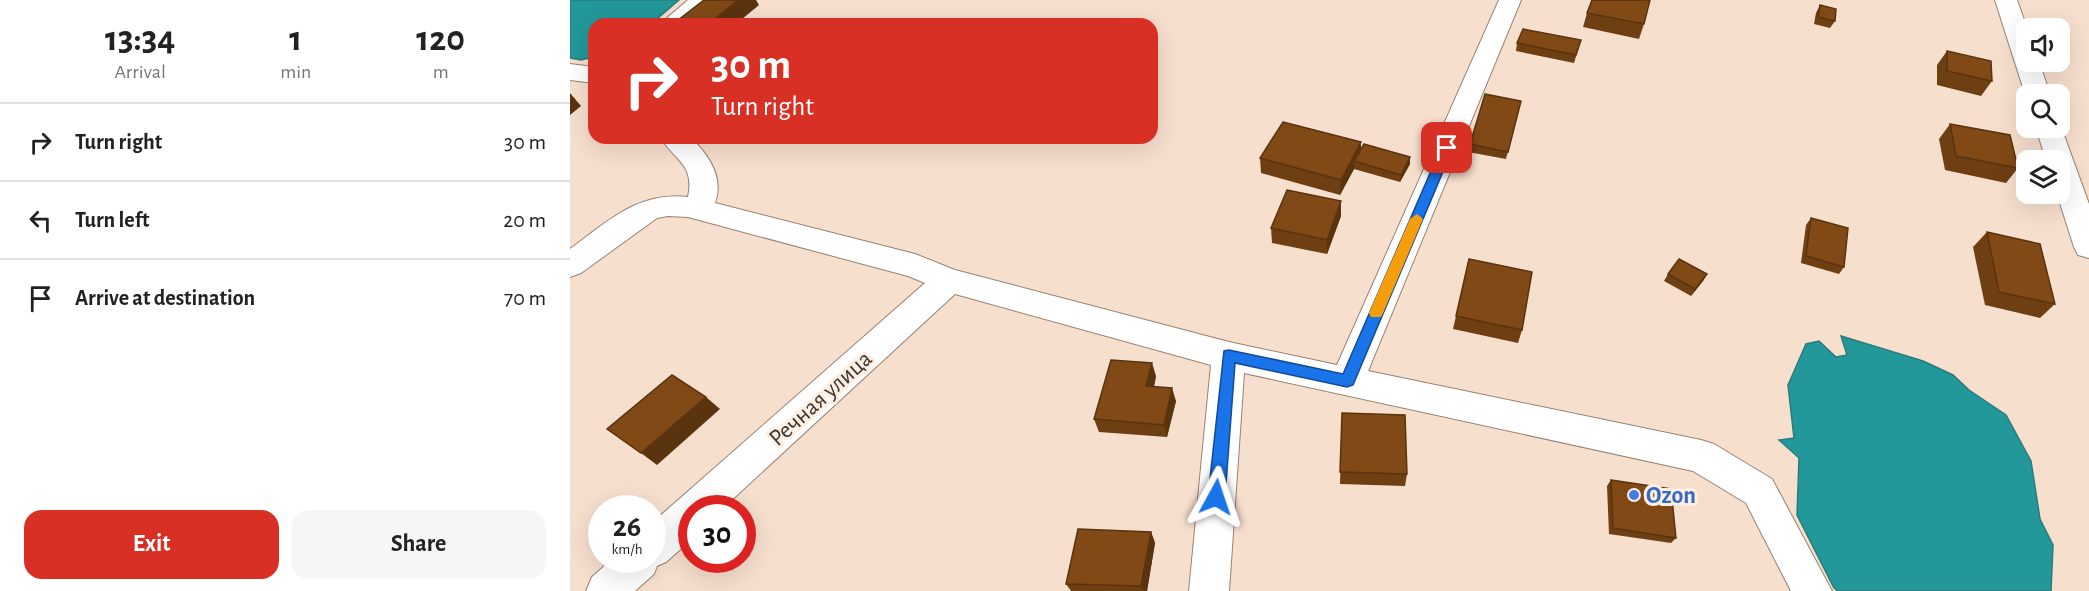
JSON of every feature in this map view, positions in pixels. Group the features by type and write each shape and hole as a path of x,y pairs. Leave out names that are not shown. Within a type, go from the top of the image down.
{"street":[{"path":"680,18 702,0"},
{"path":"1347,381 1510,0"},
{"path":"2006,0 2016,29"},
{"path":"570,72 588,74"},
{"path":"2052,138 2089,247"},
{"path":"681,144 693,154 706,186 705,196 698,210"},
{"path":"570,265 654,208 667,205 698,210 915,266 946,284 1229,356 1701,456 1759,491 1812,591"},
{"name":"Речная улица","path":"711,495 946,284"},
{"path":"1209,591 1229,356"},
{"path":"666,536 678,526"},
{"path":"606,591 626,573"}],"water":[{"path":"570,0 679,0 658,18 588,18 588,58 570,58"},
{"path":"1841,336 1923,361 1953,375 1969,390 2006,415 2031,461 2040,519 2053,545 2051,591 1838,591 1834,588 1797,515 1799,458 1779,440 1794,438 1788,385 1806,344 1819,341 1836,357 1847,355"}],"building":[{"path":"704,0 738,0 716,18 681,18"},
{"path":"1592,0 1650,0 1644,24 1587,13"},
{"path":"1820,5 1836,9 1835,21 1818,17"},
{"path":"1523,29 1581,40 1576,55 1517,43"},
{"path":"1947,51 1991,61 1992,81 1947,71"},
{"path":"1485,94 1521,101 1508,152 1470,144"},
{"path":"1283,122 1361,142 1341,180 1260,158"},
{"path":"1950,124 2010,135 2016,168 1956,156"},
{"path":"1364,144 1410,157 1401,175 1354,161"},
{"path":"1287,190 1341,201 1327,240 1271,228"},
{"path":"1811,218 1848,228 1844,267 1806,256"},
{"path":"1987,232 2040,244 2055,304 1999,292"},
{"path":"1469,259 1532,272 1522,330 1456,316"},
{"path":"1679,259 1707,274 1695,289 1668,274"},
{"path":"1111,360 1152,363 1146,386 1172,388 1164,425 1094,419"},
{"path":"672,375 706,397 641,453 607,429"},
{"path":"1342,413 1405,415 1407,474 1340,472"},
{"path":"1611,480 1671,489 1676,538 1613,528"},
{"path":"1078,529 1151,532 1141,586 1066,584"}],"slow traffic":[{"path":"1376,313 1417,219"}],"place":[{"name":"Ozon","path":"1634,495"}],"route":[{"path":"1216,497 1229,356 1347,381 1447,148"}]}
